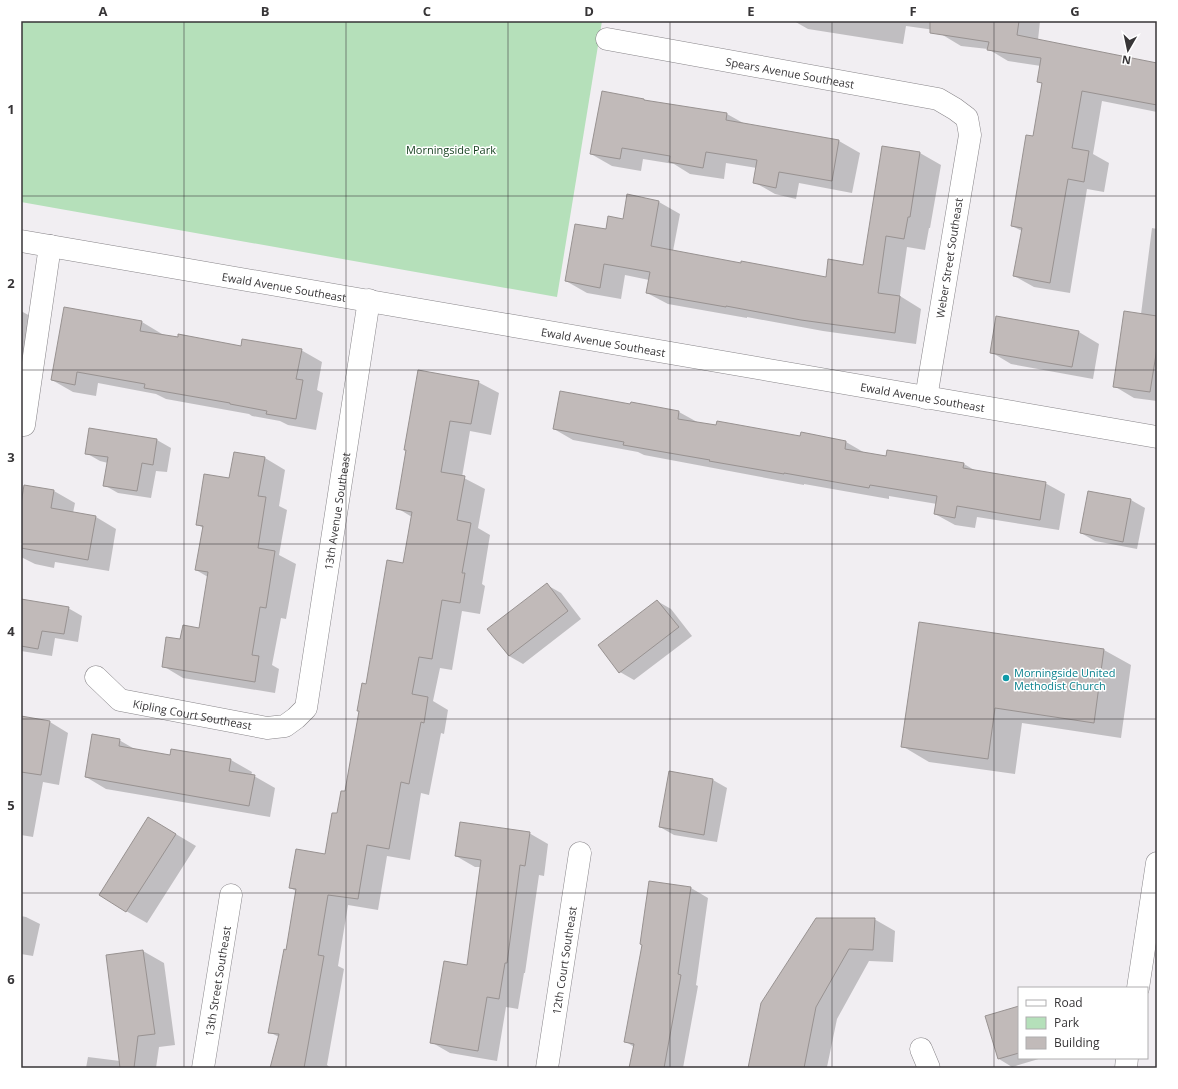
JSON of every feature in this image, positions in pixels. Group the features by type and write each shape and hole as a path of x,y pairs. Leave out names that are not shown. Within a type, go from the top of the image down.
{"street":[{"name":"Spears Avenue Southeast","path":"607,39 938,99 967,118"},
{"name":"Weber Street Southeast","path":"926,398 970,135 967,118"},
{"name":"Ewald Avenue Southeast","path":"21,241 1157,437"},
{"path":"24,425 50,246"},
{"name":"13th Avenue Southeast","path":"296,718 306,708 369,300"},
{"name":"Kipling Court Southeast","path":"96,677 120,700 128,702 267,728 285,726 296,718"},
{"name":"12th Court Southeast","path":"547,1068 580,853"},
{"path":"1138,987 1152,924 1157,863"},
{"name":"13th Street Southeast","path":"203,1068 231,895"}],"green space":[{"name":"Morningside Park","path":"21,21 602,21 557,297 21,202"}],"building":[{"path":"930,21 1019,21 1017,35 1157,63 1157,105 1082,91 1072,148 1089,151 1084,182 1068,179 1050,283 1013,276 1022,228 1011,226 1026,135 1033,136 1042,83 1037,82 1041,58 987,50 989,42 930,33"},
{"path":"602,91 644,100 727,113 726,120 839,140 832,181 779,172 776,188 753,183 757,160 706,152 703,168 669,162 670,156 622,148 620,159 590,154"},
{"path":"882,146 920,152 910,217 908,217 904,239 886,236 878,293 900,296 895,333 801,320 646,293 650,272 604,264 600,288 565,281 575,224 606,229 608,216 623,219 627,194 659,201 651,246 826,277 828,259 863,265"},
{"path":"64,307 142,321 140,331 178,337 178,334 241,346 242,339 302,349 296,379 303,380 296,419 266,414 267,411 230,403 144,388 145,384 77,372 75,385 51,380"},
{"path":"1124,311 1157,316 1157,348 1150,392 1113,387"},
{"path":"996,316 1079,331 1072,367 990,353"},
{"path":"418,370 479,381 471,424 450,421 441,472 465,476 457,520 471,523 462,573 465,573 460,603 442,600 432,659 419,657 412,694 428,697 424,723 421,722 409,784 401,782 389,849 367,845 358,899 328,895 318,955 324,956 304,1068 270,1068 279,1034 268,1033 284,949 286,950 296,889 289,888 296,849 325,854 332,813 337,813 341,791 345,791 359,711 357,711 362,683 366,684 387,560 403,563 412,512 396,509 406,450 404,450"},
{"path":"560,391 630,404 631,402 679,411 678,419 716,425 717,421 800,436 801,432 846,441 845,449 886,456 887,450 964,463 963,468 1046,482 1040,520 957,506 955,518 934,514 937,496 870,485 869,488 709,461 710,460 623,445 624,442 553,429"},
{"path":"89,428 157,439 153,465 142,463 137,491 103,486 108,457 85,454"},
{"path":"234,452 265,457 258,496 266,497 258,548 275,551 266,608 260,607 252,655 259,656 255,682 162,667 166,637 180,639 183,625 199,628 208,572 195,570 203,526 196,525 204,474 229,478"},
{"path":"24,485 54,490 51,508 96,516 88,560 21,548 21,504"},
{"path":"1088,491 1131,499 1123,542 1080,533"},
{"path":"547,583 568,611 509,656 487,629"},
{"path":"21,599 69,607 64,634 42,631 38,649 21,646"},
{"path":"657,600 679,627 619,673 598,645"},
{"name":"Morningside United Methodist Church","path":"919,622 1104,649 1094,723 995,708 988,759 901,747"},
{"path":"21,716 50,721 41,775 21,772"},
{"path":"92,734 120,739 119,746 170,755 171,749 231,759 229,771 255,775 249,806 85,777"},
{"path":"669,771 713,779 704,835 659,827"},
{"path":"148,817 176,834 126,912 99,895"},
{"path":"460,822 530,832 525,866 520,865 507,963 505,963 499,999 487,997 478,1051 430,1043 444,961 467,965 481,860 455,856"},
{"path":"649,881 691,887 678,974 681,975 664,1068 629,1068 634,1044 624,1042 642,945 640,944"},
{"path":"816,918 875,918 873,950 849,949 816,1007 804,1068 748,1068 761,1003"},
{"path":"143,950 155,1034 138,1036 134,1068 120,1068 106,955"},
{"path":"1018,1006 1018,1053 998,1059 985,1016"}],"place":[{"name":"Morningside United Methodist Church","path":"1006,678"}]}
